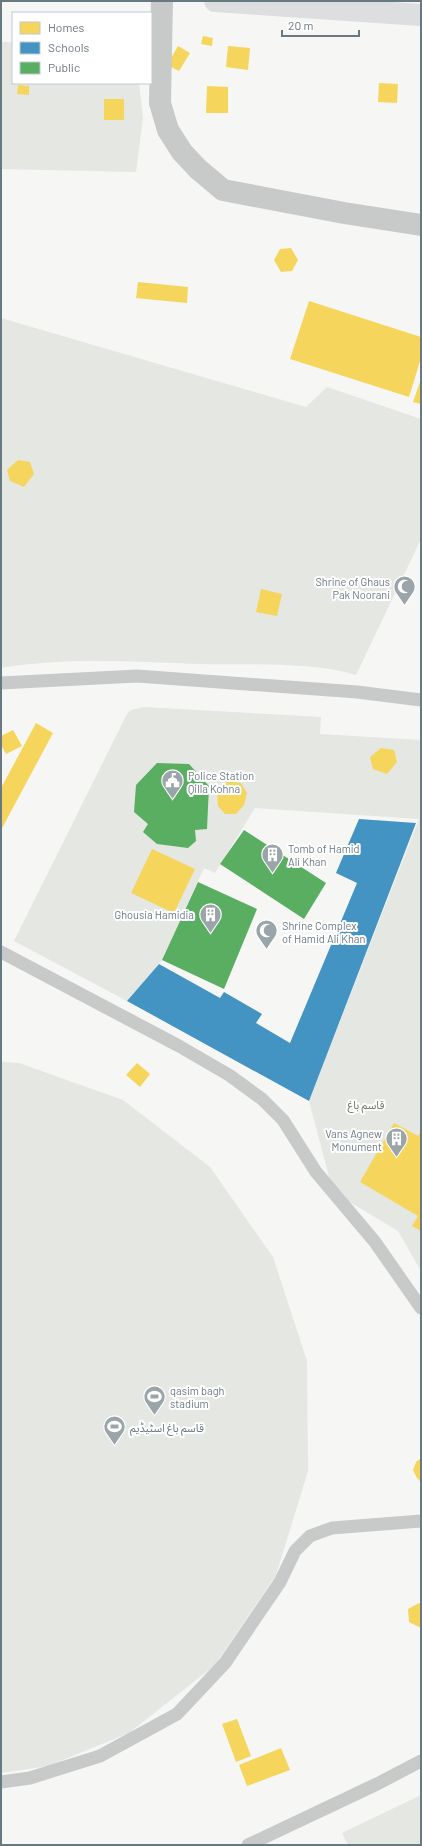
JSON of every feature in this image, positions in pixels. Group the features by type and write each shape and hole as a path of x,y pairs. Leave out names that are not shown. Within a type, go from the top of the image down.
{"main road":[{"path":"214,1 421,15"}],"street":[{"path":"162,1 160,103 168,130 182,152 198,169 223,190 344,213 421,225"}],"lane":[{"path":"1,683 137,676 358,692 421,700"},
{"path":"1,952 179,1046 229,1075 262,1099 283,1120 316,1172 376,1242 421,1308"},
{"path":"1,1782 30,1778 100,1756 177,1714 225,1663 280,1582 295,1551 310,1536 332,1528 421,1521"},
{"path":"248,1845 421,1761"}],"green space":[{"path":"1,42 12,42 12,84 139,84 143,118 136,172 1,169"},
{"path":"1,318 306,407 327,387 421,419 421,539 356,675 299,666 124,661 50,662 1,668"},
{"name":"قاسم باغ","path":"144,707 321,717 320,734 421,740 421,1271 398,1231 333,1192 309,1101 419,819 255,808 215,873 204,868 162,960 127,1001 14,941 127,714 131,710"},
{"name":"qasim bagh stadium","path":"1,1062 19,1063 123,1100 210,1167 273,1257 307,1361 308,1471 276,1575 215,1665 129,1733 48,1766 1,1773"},
{"path":"421,1795 421,1845 348,1845 342,1833"}],"building: Homes":[{"path":"203,36 213,38 212,46 201,44"},
{"path":"178,46 190,53 179,71 167,65"},
{"path":"228,46 250,48 248,70 226,67"},
{"path":"379,83 398,84 397,103 378,102"},
{"path":"18,85 29,86 29,95 17,94"},
{"path":"207,86 228,87 228,113 206,113"},
{"path":"104,99 124,99 124,120 104,120"},
{"path":"291,248 298,260 292,271 281,272 274,260 280,249"},
{"path":"138,282 188,287 187,303 136,298"},
{"path":"309,301 421,337 421,358 409,397 290,359"},
{"path":"421,379 421,404 413,402"},
{"path":"18,460 30,462 34,474 24,487 10,481 7,470"},
{"path":"261,589 282,594 277,616 256,612"},
{"path":"36,723 53,733 1,830 1,788"},
{"path":"13,730 22,746 6,754 1,745 1,736"},
{"path":"381,748 394,750 397,762 387,774 373,769 370,757"},
{"path":"228,781 241,783 247,793 244,805 236,814 225,814 218,806 217,791"},
{"path":"152,849 195,869 174,913 131,893"},
{"path":"137,1063 150,1074 140,1087 126,1075"},
{"name":"Vans Agnew Monument","path":"394,1123 418,1136 421,1131 421,1231 412,1226 418,1216 360,1182"},
{"path":"421,1458 421,1482 413,1470 416,1462"},
{"path":"419,1603 421,1604 421,1628 409,1622 408,1609"},
{"path":"237,1719 251,1756 236,1762 222,1724"},
{"path":"281,1748 290,1770 247,1786 239,1765"}],"building: Schools":[{"path":"359,819 416,823 309,1101 127,1001 159,964 220,998 224,992 262,1014 256,1023 290,1043 357,883 336,873"}],"building: Public":[{"path":"157,763 189,764 209,786 207,829 195,830 196,841 188,848 157,844 143,832 148,824 134,812 136,785"},
{"name":"Tomb of Hamid Ali Khan","path":"244,830 326,883 304,919 220,864"},
{"name":"Ghousia Hamidia","path":"198,882 257,909 224,989 162,960"}],"place":[{"name":"Shrine of Ghaus Pak Noorani","path":"405,606"},
{"name":"Police Station Qilla Kohna","path":"172,800"},
{"name":"Tomb of Hamid Ali Khan","path":"273,874"},
{"name":"Ghousia Hamidia","path":"210,934"},
{"name":"Shrine Complex of Hamid Ali Khan","path":"266,950"},
{"name":"Vans Agnew Monument","path":"397,1158"},
{"name":"qasim bagh stadium","path":"154,1416"},
{"name":"قاسم باغ اسٹیڈیم","path":"114,1446"}]}
